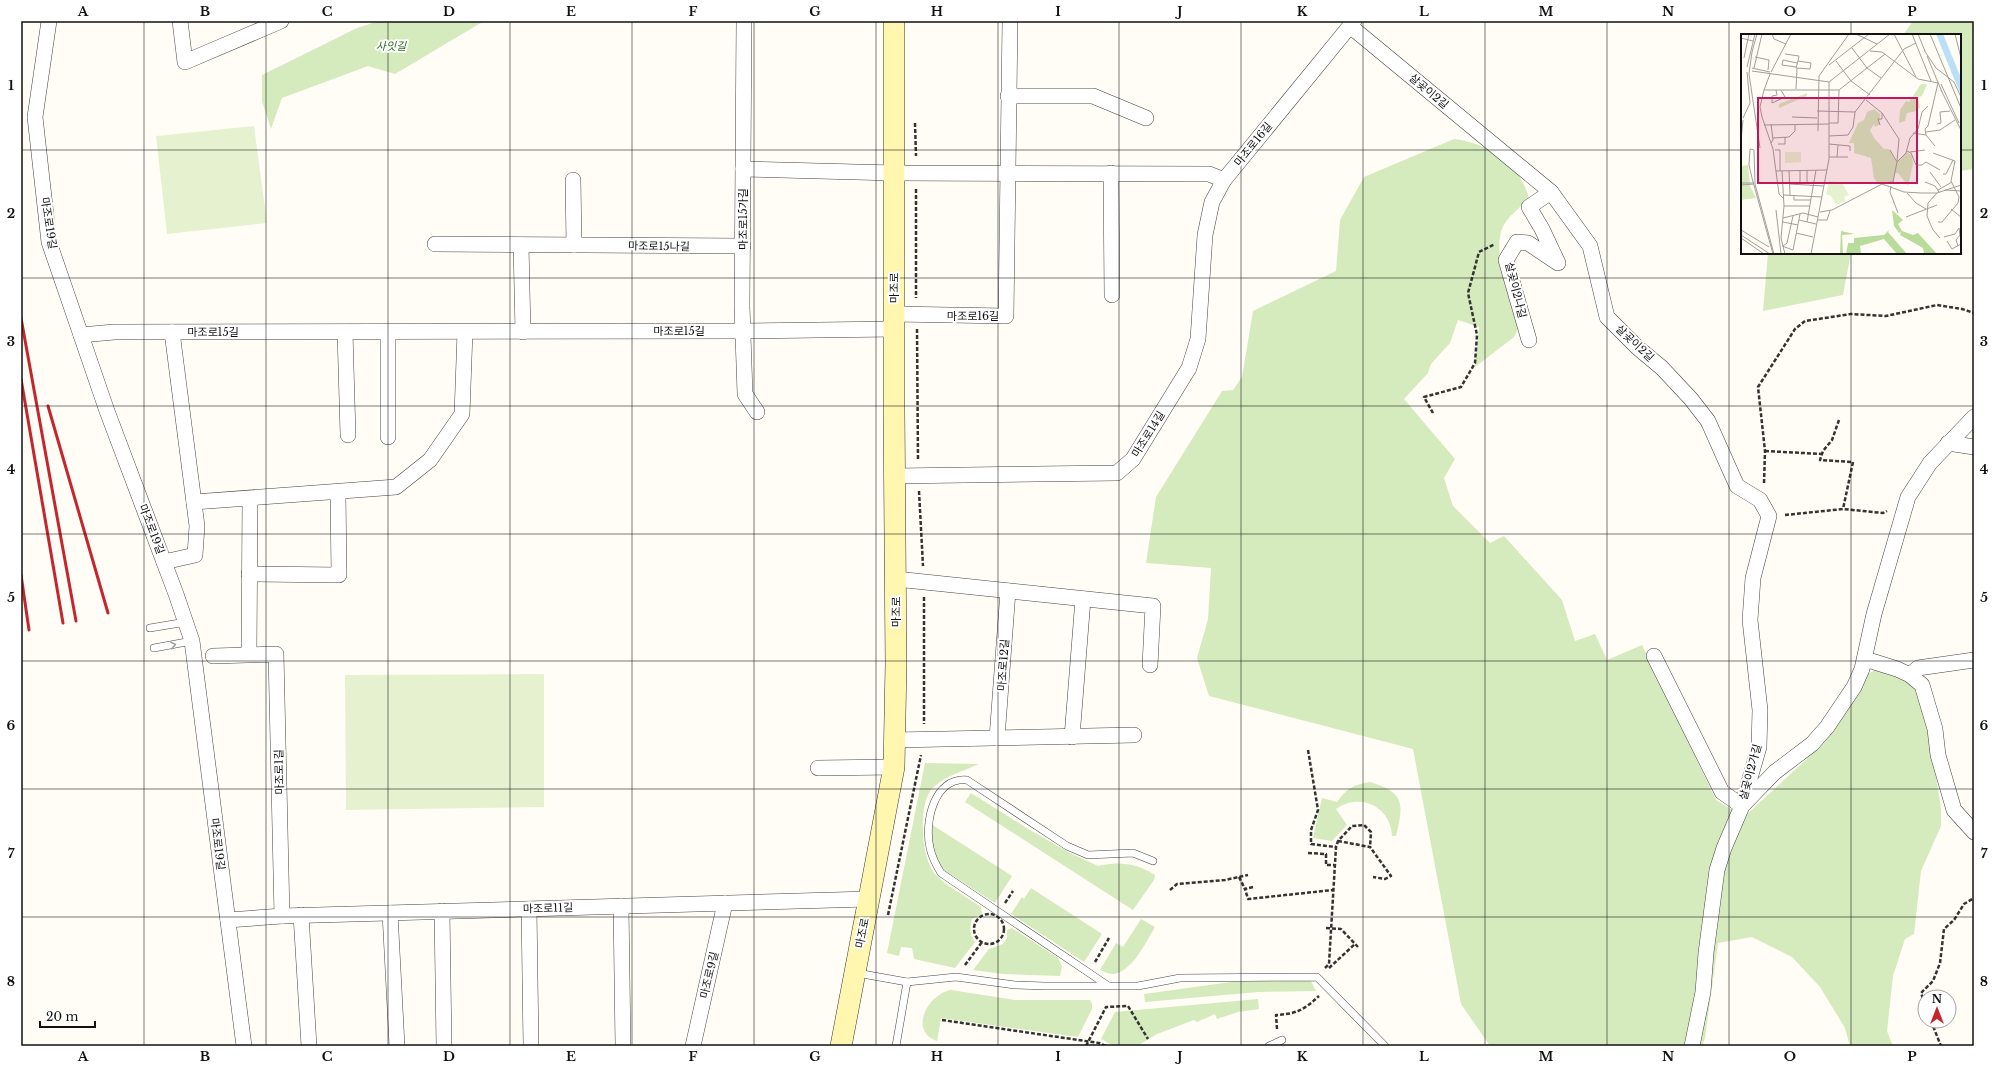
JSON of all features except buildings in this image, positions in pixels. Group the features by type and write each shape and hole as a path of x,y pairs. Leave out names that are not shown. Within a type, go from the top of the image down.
{"main road":[{"name":"마조로","path":"841,1046 894,768 896,579 894,21"}],"street":[{"name":"마조로19길","path":"49,21 35,117 50,242 107,411 192,641 244,1046"},
{"path":"180,21 185,62 281,21"},
{"name":"마조로15가길","path":"744,21 743,331 745,394 757,412"},
{"name":"마조로16길","path":"894,321 1006,316 1010,21"},
{"name":"마조로16길","path":"1224,180 1352,23"},
{"name":"살곶이2길","path":"1352,23 1550,192 1590,246 1607,317 1638,348 1662,368 1691,399 1708,421 1737,486 1760,500 1769,516"},
{"path":"1008,96 1093,96 1146,118"},
{"path":"743,169 894,172 1209,174 1224,180"},
{"path":"1111,173 1112,295"},
{"path":"573,180 574,245"},
{"name":"마조로14길","path":"895,476 1117,473 1133,459 1190,368 1198,339 1205,234 1212,202 1224,180"},
{"path":"1517,242 1528,243 1558,263 1542,229 1529,207 1550,192"},
{"name":"살곶이2나길","path":"1517,242 1506,260 1529,340"},
{"name":"마조로15나길","path":"435,244 743,246"},
{"path":"521,245 523,332"},
{"name":"마조로15길","path":"81,335 114,332 743,331 894,321"},
{"path":"164,562 195,555 197,526 172,332"},
{"path":"345,332 348,435"},
{"path":"388,332 388,437"},
{"path":"194,502 338,493 396,487 430,460 462,414 465,332"},
{"path":"1692,1046 1703,992 1706,953 1717,870 1724,848 1742,806 1775,772 1812,744 1827,727 1854,687 1865,659 1874,614 1907,502 1930,463 1974,417"},
{"path":"1948,443 1974,447"},
{"path":"249,574 339,575 338,493"},
{"path":"249,654 250,499"},
{"name":"살곶이2가길","path":"1654,656 1689,730 1722,792 1742,806 1759,747 1760,710 1750,620 1753,578 1769,516"},
{"path":"896,579 1152,606 1150,665"},
{"name":"마조로12길","path":"997,738 1008,591"},
{"path":"1072,737 1083,599"},
{"name":"마조로1길","path":"213,656 276,654 282,916"},
{"path":"1865,659 1897,668 1910,675 1922,685 1935,729 1938,755 1954,810 1974,832"},
{"path":"1910,675 1918,668 1974,660"},
{"path":"895,740 1134,735"},
{"path":"818,768 894,768"},
{"name":"마조로11길","path":"228,920 301,915 390,912 869,899"},
{"name":"마조로9길","path":"693,1046 725,903"},
{"path":"621,906 623,1046"},
{"path":"529,909 531,1046"},
{"path":"442,911 444,1046"},
{"path":"390,912 397,1046"},
{"path":"301,915 309,1046"}],"lane":[{"path":"150,628 186,622"},
{"path":"154,648 192,641"},
{"path":"1107,985 941,873 929,848 928,827 932,806 939,794 948,785 957,779 967,780 1067,846 1088,855 1133,853 1154,861"},
{"path":"855,972 908,982 956,977 1015,985 1138,986 1180,978 1317,977 1386,1046"},
{"path":"896,1046 908,982"},
{"path":"1269,1046 1282,1040"}],"path":[{"path":"1433,414 1424,397 1461,387 1475,363 1477,335 1468,294 1479,252 1503,241 1517,242"},
{"path":"1760,500 1764,491 1765,451 1758,387 1795,329 1805,321 1850,314 1886,316 1937,305 1962,309 1974,313"},
{"path":"1839,420 1832,440 1822,454 1820,460 1853,462 1842,509"},
{"path":"1765,451 1822,454"},
{"path":"1769,516 1842,509 1883,513 1907,502"},
{"path":"1308,750 1318,810 1311,830 1311,844 1336,848"},
{"path":"1317,977 1329,964 1336,848 1338,841 1352,826 1364,825 1371,832 1370,847 1391,876 1385,879 1373,877"},
{"path":"1338,841 1370,847"},
{"path":"1308,853 1326,854 1326,865 1334,865"},
{"path":"1170,890 1177,884 1248,875"},
{"path":"1239,877 1248,899 1333,890"},
{"path":"1245,889 1253,888"},
{"path":"1926,989 1933,981 1940,963 1944,929 1954,920 1964,904 1974,898"},
{"path":"986,914 995,915 1000,918 1004,927 1002,937 994,943 982,942 975,933 975,923 981,916 986,914"},
{"path":"1326,928 1341,929 1358,947"},
{"path":"1089,973 1109,938"},
{"path":"975,952 982,942"},
{"path":"1329,968 1355,944"},
{"path":"1277,1030 1276,1016 1293,1014 1311,1004 1322,992"},
{"path":"1086,1046 1106,1007 1128,1006 1148,1039"},
{"path":"942,1020 1088,1041 1106,1046"},
{"path":"1935,1029 1941,1046"}],"green space":[{"name":"사잇길","path":"379,21 484,21 395,74 368,66 282,98 271,129 262,101 262,75 357,28"},
{"path":"1913,21 1974,21 1974,169 1961,171 1961,34 1904,34"},
{"path":"254,126 267,223 167,234 156,136"},
{"path":"1454,139 1479,145 1501,157 1518,175 1525,186 1529,198 1510,216 1505,223 1501,233 1499,246 1503,274 1520,325 1514,337 1475,367 1479,327 1458,320 1450,343 1431,364 1428,373 1404,399 1455,459 1444,478 1453,506 1490,543 1504,536 1562,600 1575,641 1595,634 1607,660 1642,645 1716,800 1744,817 1825,742 1866,675 1875,670 1896,672 1912,682 1921,698 1928,726 1941,808 1941,826 1921,871 1914,934 1905,939 1893,976 1887,1031 1893,1046 1850,1046 1845,1028 1820,987 1792,957 1752,937 1718,943 1705,1038 1702,1046 1490,1046 1461,1004 1413,749 1209,696 1197,658 1208,619 1211,568 1146,563 1156,497 1222,391 1233,390 1242,377 1253,311 1336,271 1340,220 1364,177"},
{"path":"1768,254 1851,254 1843,295 1763,311"},
{"path":"544,674 544,807 346,810 345,675"},
{"path":"925,763 979,764 953,775 936,785 931,790 924,808 924,846 931,868 945,883 981,907 982,914 972,919 970,931 975,942 955,968 914,959 912,948 901,947 899,956 887,953"},
{"path":"1370,782 1390,790 1396,795 1399,801 1401,808 1396,836 1392,836 1386,817 1380,810 1373,805 1364,802 1355,802 1345,804 1336,809 1347,825 1332,841 1313,838 1322,798 1337,802 1351,788 1359,784"},
{"path":"971,793 1070,853 1098,866 1120,863 1141,868 1155,875 1154,880 1133,910 965,802"},
{"path":"931,824 1012,876 995,903 944,870 935,854 932,842"},
{"path":"1031,888 1102,934 1084,962 1011,914 1022,897 1024,899"},
{"path":"1141,919 1155,927 1132,963 1119,973 1110,974 1100,970 1116,943 1123,947"},
{"path":"1012,928 1058,958 1062,966 1060,976 1003,974 973,970 989,949 1003,944 1007,938 1007,930"},
{"path":"1310,979 1316,991 1258,992 1145,1002 1144,994 1231,982"},
{"path":"951,990 1015,1000 1090,1000 1092,1009 1078,1037 941,1018 937,1041 928,1036 924,1029 924,1013 935,998"},
{"path":"1258,999 1259,1009 1238,1012 1217,1019 1215,1014 1197,1022 1194,1020 1157,1034 1137,1046 1114,1046 1101,1039 1115,1012"}],"railway":[{"path":"21,318 76,621"},
{"path":"21,379 63,623"},
{"path":"48,406 108,613"},
{"path":"21,575 29,630"}]}
